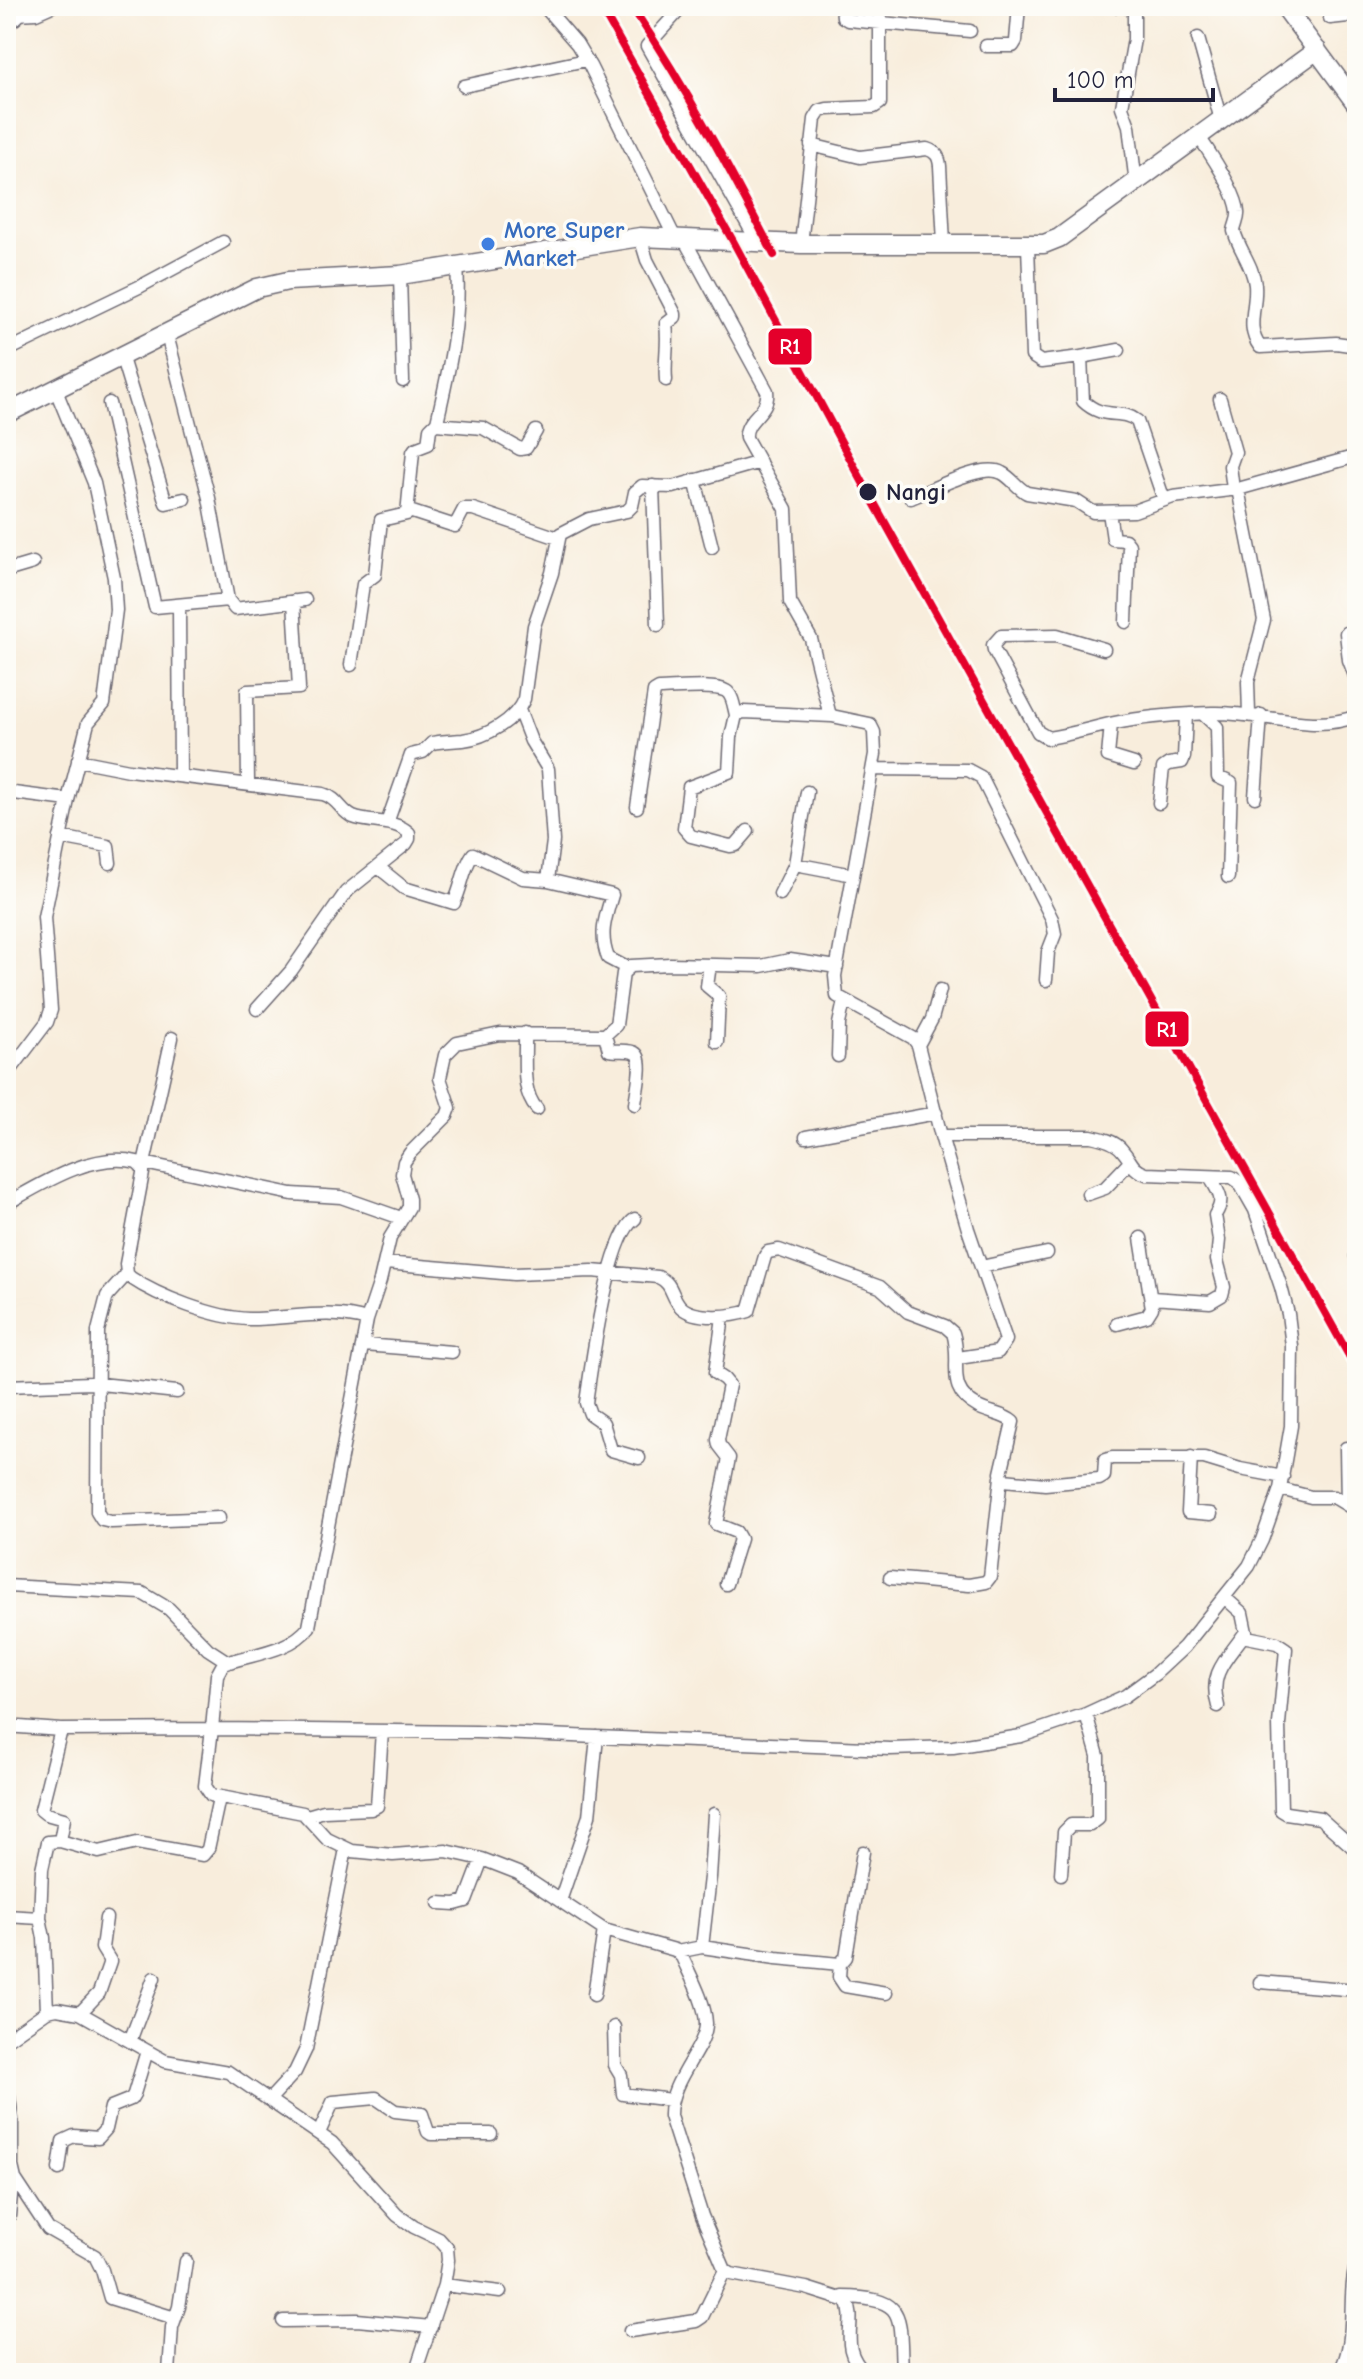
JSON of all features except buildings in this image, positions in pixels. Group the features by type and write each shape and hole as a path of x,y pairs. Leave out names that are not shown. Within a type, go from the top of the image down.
{"street":[{"path":"11,15 36,13 52,6"},
{"path":"544,6 577,44 680,238 767,391 765,408 746,431 746,438 786,509 788,595 811,639 832,716"},
{"path":"683,6 647,46 757,241"},
{"path":"842,6 843,17 848,20 970,31"},
{"path":"801,244 812,127 820,111 874,107 880,103 880,6"},
{"path":"986,46 1013,46 1019,6"},
{"path":"1085,6 1134,6 1134,39 1122,107 1129,126 1136,184"},
{"path":"1284,6 1357,105"},
{"path":"1330,18 1357,15"},
{"path":"1198,38 1221,120"},
{"path":"6,414 257,288 288,281 400,275 640,237 801,244 1044,244 1059,238 1136,184 1317,50"},
{"path":"464,86 586,60"},
{"path":"1199,137 1237,207 1234,231 1253,273 1255,285 1252,324 1255,341 1264,349 1336,343 1357,346"},
{"path":"811,145 860,157 927,149 934,152 939,157 940,166 944,244"},
{"path":"640,237 647,260 675,314 666,324 669,339 664,358 666,380"},
{"path":"6,351 141,286 223,242"},
{"path":"1028,246 1032,356 1041,362 1119,350"},
{"path":"351,665 363,584 375,575 381,520 405,515 409,511 413,452 426,446 430,429 436,424 456,338 459,299 457,265"},
{"path":"400,275 403,381"},
{"path":"167,335 209,498 228,600 235,609 299,600 299,688 247,691 248,784"},
{"path":"121,355 166,503 184,499"},
{"path":"1081,357 1083,401 1101,413 1127,415 1137,421 1164,500"},
{"path":"6,1076 47,1022 51,1010 44,917 78,760 90,718 104,704 116,610 114,578 94,483 55,388"},
{"path":"1220,399 1235,452 1230,466 1264,620 1248,682 1255,715 1255,797"},
{"path":"109,403 155,607 228,600"},
{"path":"436,424 483,428 520,449 526,448 536,431"},
{"path":"911,498 990,470 1002,473 1027,493 1076,501 1093,512 1134,511 1164,500 1235,489 1357,456"},
{"path":"387,823 411,755 423,752 432,743 463,740 482,734 501,725 519,710 524,699 534,626 552,573 558,538 565,530 589,519 627,511 632,506 637,488 646,485 665,488 760,462"},
{"path":"695,480 712,547"},
{"path":"653,486 659,580 658,625"},
{"path":"409,511 455,526 464,509 473,509 558,538"},
{"path":"1109,512 1113,539 1125,540 1129,545 1126,622"},
{"path":"6,571 33,563"},
{"path":"179,606 180,776"},
{"path":"1346,633 1349,660 1357,681"},
{"path":"1104,649 1048,634 1001,636 993,645 1043,736 1053,737 1111,724 1186,715 1255,715 1316,723 1357,716"},
{"path":"637,807 654,692 659,689 726,690 736,715 729,772 689,787 684,828 691,836 730,846 736,845 748,831"},
{"path":"519,710 531,741 548,769 553,848 548,880"},
{"path":"736,715 743,712 832,716 862,720 870,724 874,732 873,769 835,986 837,996 844,1001 896,1028 918,1045 941,1136 1006,1340 998,1352 958,1358"},
{"path":"1203,714 1217,727 1218,777 1231,783 1228,877"},
{"path":"1159,803 1163,768 1182,762 1184,757 1186,715"},
{"path":"1111,724 1108,756 1134,764"},
{"path":"78,760 332,796 355,818 405,828 409,839 346,892 291,971 257,1009"},
{"path":"873,769 968,770 981,777 1052,919 1055,934 1048,952 1046,980"},
{"path":"6,792 68,800"},
{"path":"780,894 795,864 807,792"},
{"path":"60,837 108,846 110,863"},
{"path":"378,867 404,888 454,903 461,890 467,862 473,854 523,878 548,880 612,895 602,931 605,951 608,958 627,968 670,964 761,966 790,960 837,967"},
{"path":"795,864 853,875"},
{"path":"710,965 707,986 717,993 720,1000 717,1042"},
{"path":"627,968 623,973 616,1025 605,1035 525,1033 464,1040 449,1048 445,1055 440,1078 450,1108 447,1116 404,1162 402,1174 409,1207 390,1238 367,1320 309,1627 302,1635 265,1652 223,1664 217,1675 206,1790 219,1798 292,1810 307,1816 327,1839 346,1849 393,1855 446,1851 482,1859 518,1873 604,1930 677,1952 702,1947 840,1964"},
{"path":"918,1045 932,1019 940,990"},
{"path":"838,1056 839,1024 844,1001"},
{"path":"525,1033 526,1087 528,1097 537,1109"},
{"path":"605,1035 609,1050 639,1055 641,1063 635,1104"},
{"path":"172,1038 144,1166 126,1264 127,1274 169,1297 237,1318 344,1313 367,1320"},
{"path":"806,1137 936,1113"},
{"path":"6,1726 61,1730 382,1731 890,1749 953,1747 1021,1736 1086,1714 1125,1696 1184,1647 1249,1566 1262,1540 1282,1483 1291,1426 1292,1346 1281,1287 1247,1194 1232,1177 1146,1174 1135,1170 1122,1149 1102,1138 1091,1136 941,1136"},
{"path":"6,1204 81,1167 127,1159 144,1166 292,1194 327,1194 401,1218"},
{"path":"1088,1194 1105,1188 1129,1163"},
{"path":"1152,1298 1210,1302 1222,1295 1224,1287 1217,1260 1219,1240 1215,1219 1221,1200 1210,1177"},
{"path":"635,1219 623,1231 609,1273 586,1409 603,1423 611,1450 639,1458"},
{"path":"1117,1324 1147,1316 1152,1308 1141,1238"},
{"path":"385,1263 514,1274 592,1271 658,1277 672,1288 682,1308 723,1317 749,1311 765,1256 768,1252 779,1250 880,1287 908,1312 949,1329 955,1338 958,1358 955,1380 959,1394 978,1407 1013,1422 1001,1477 990,1577 986,1582 969,1585 890,1578"},
{"path":"981,1267 1047,1253"},
{"path":"127,1274 107,1296 98,1331 97,1512 102,1520 111,1522 219,1518"},
{"path":"723,1317 715,1373 729,1385 718,1440 729,1458 716,1519 719,1527 736,1532 740,1539 726,1584"},
{"path":"364,1345 452,1352"},
{"path":"6,1386 98,1384 177,1392"},
{"path":"1346,1448 1352,1508"},
{"path":"1191,1457 1188,1512 1211,1514"},
{"path":"1001,1477 1007,1481 1063,1484 1102,1478 1103,1463 1107,1459 1191,1457 1213,1459 1282,1483 1311,1497 1330,1495 1352,1508"},
{"path":"6,1586 142,1593 169,1609 208,1649 228,1662"},
{"path":"1224,1597 1242,1613 1245,1633 1251,1639 1277,1643 1286,1649 1279,1724 1281,1810 1320,1818 1357,1851"},
{"path":"1218,1706 1214,1693 1215,1677 1245,1633"},
{"path":"1061,1874 1064,1832 1071,1825 1094,1824 1098,1819 1098,1756 1086,1714"},
{"path":"60,1841 64,1819 41,1810 61,1730"},
{"path":"307,1816 324,1811 371,1809 377,1806 382,1731"},
{"path":"560,1901 589,1816 597,1737"},
{"path":"47,2011 44,1938 40,1918 42,1869 50,1841 99,1852 131,1843 203,1855 208,1849 219,1798"},
{"path":"702,1947 714,1814"},
{"path":"269,2100 295,2072 306,2049 346,1849"},
{"path":"863,1852 846,1957 840,1964 839,1977 845,1986 886,1993"},
{"path":"439,1903 466,1901 482,1859"},
{"path":"6,1916 40,1918"},
{"path":"80,2013 99,1993 110,1961 102,1948 106,1918"},
{"path":"594,1995 604,1930"},
{"path":"677,1952 688,1970 706,2021 703,2037 671,2100 670,2116 702,2216 725,2270 731,2274 842,2297 870,2298 893,2309 899,2321 896,2372 930,2369 964,2373"},
{"path":"130,2041 154,1978"},
{"path":"1260,1982 1357,1990"},
{"path":"6,2040 47,2011 57,2009 80,2013 171,2064 228,2072 319,2133 346,2157 404,2221 443,2243 449,2253 444,2285 415,2373"},
{"path":"614,2027 615,2065 621,2075 623,2094 671,2100"},
{"path":"59,2169 63,2141 74,2136 98,2138 106,2129 113,2104 126,2101 134,2094 147,2051"},
{"path":"6,2077 13,2130 13,2175 6,2221"},
{"path":"319,2133 333,2102 376,2098 395,2111 422,2114 431,2134 491,2134"},
{"path":"13,2175 48,2229 95,2256 110,2298 175,2318"},
{"path":"169,2373 186,2261"},
{"path":"1339,2373 1351,2342 1351,2290 1357,2262"},
{"path":"630,2331 696,2321 702,2317 725,2270"},
{"path":"444,2285 500,2292"},
{"path":"842,2297 850,2305 849,2345 865,2373"},
{"path":"283,2321 357,2320 431,2327"},
{"path":"984,2373 1043,2373"}],"transit line":[{"name":"R1","path":"600,6 1357,1370"},
{"name":"R1","path":"636,13 691,102 774,255"}],"place":[{"name":"More Super Market","path":"488,244"},
{"name":"Nangi","path":"868,492"}]}
